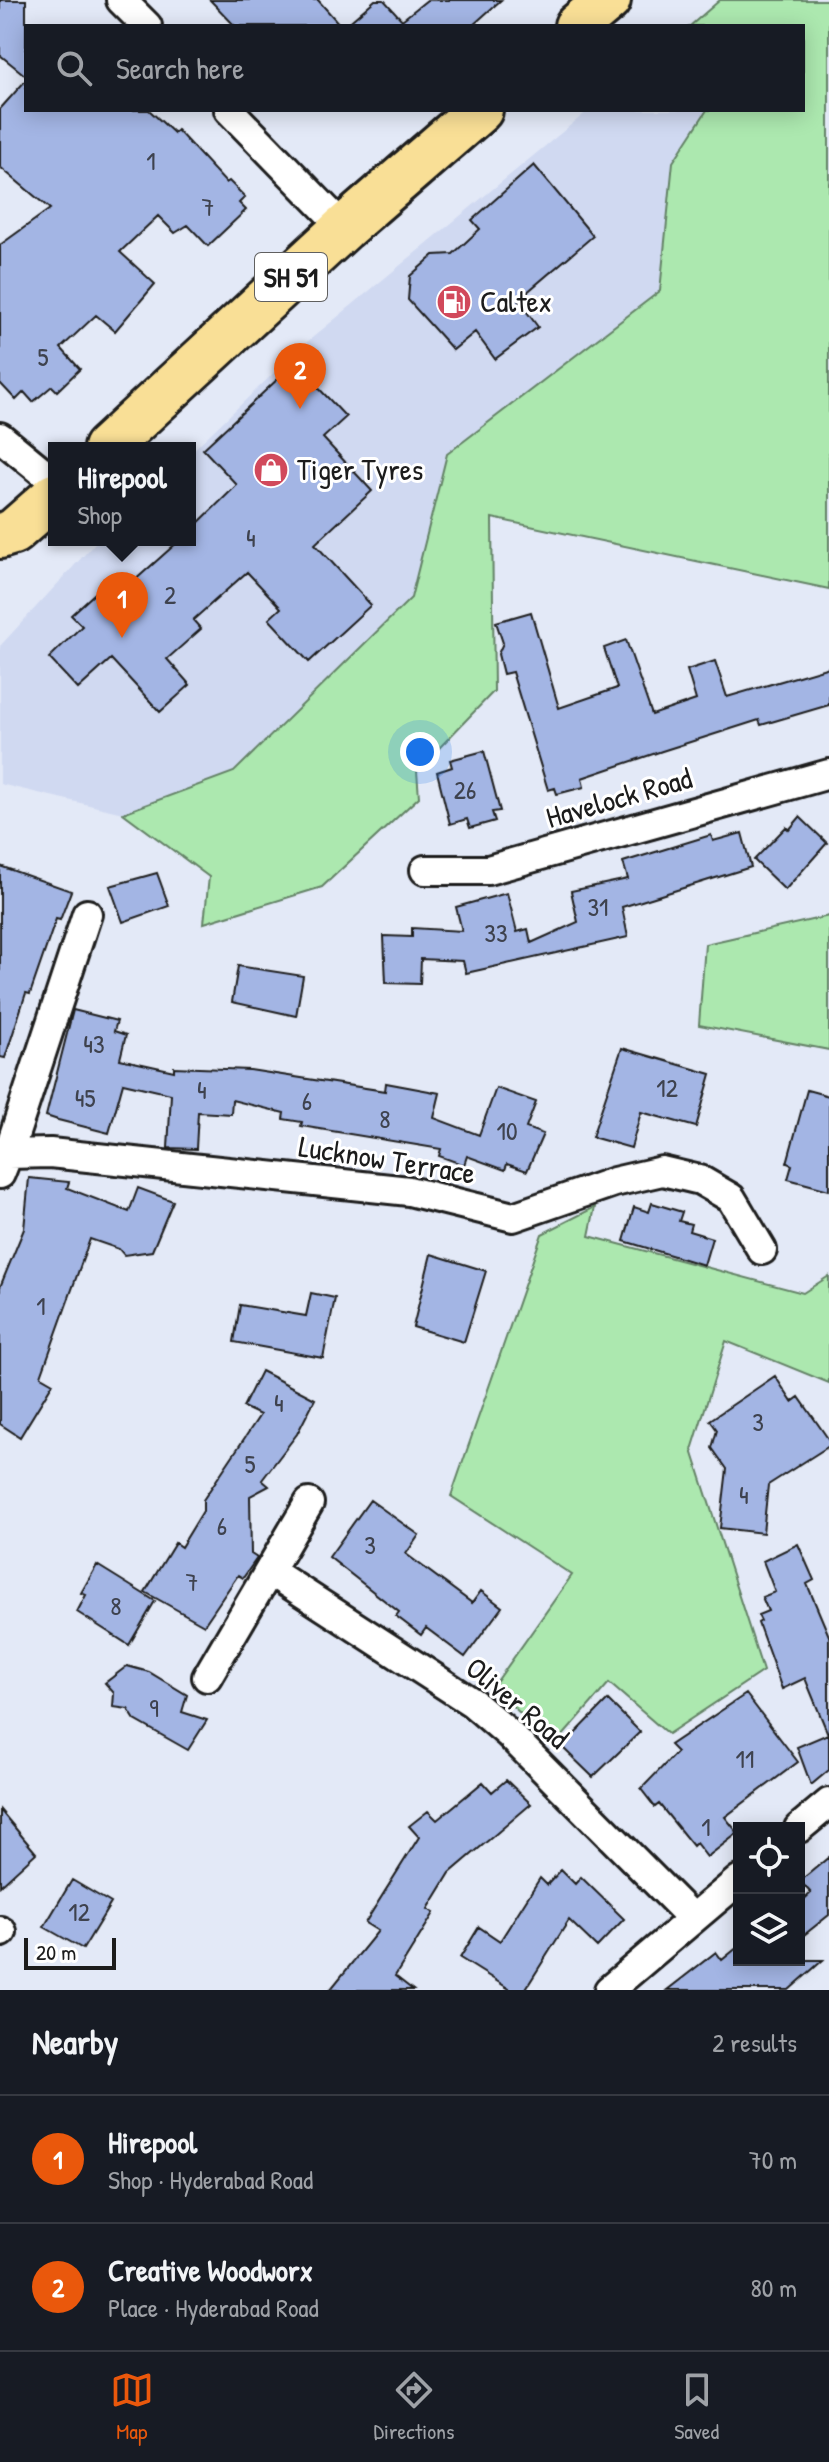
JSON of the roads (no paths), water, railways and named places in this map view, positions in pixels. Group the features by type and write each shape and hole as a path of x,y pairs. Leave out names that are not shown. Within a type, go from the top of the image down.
{"main road":[{"path":"579,24 608,0"},
{"name":"SH 51","path":"112,442 344,228 478,112"},
{"path":"4,544 48,502"}],"street":[{"path":"121,0 145,24"},
{"path":"231,112 344,228"},
{"path":"0,437 48,476"},
{"name":"Havelock Road","path":"425,870 488,870 829,774"},
{"path":"3,1162 87,914"},
{"name":"Lucknow Terrace","path":"3,1162 50,1153 409,1191 513,1217 614,1182 662,1171 700,1180 731,1198 762,1250"},
{"path":"207,1677 309,1503"},
{"name":"Oliver Road","path":"271,1572 473,1703 508,1733 693,1919"},
{"path":"805,1823 829,1803"},
{"path":"609,1990 733,1885"}],"place":[{"name":"Caltex","path":"454,302"},
{"name":"Creative Woodworx","path":"300,409"},
{"name":"Tiger Tyres","path":"271,470"},
{"name":"Hirepool","path":"122,638"}]}
